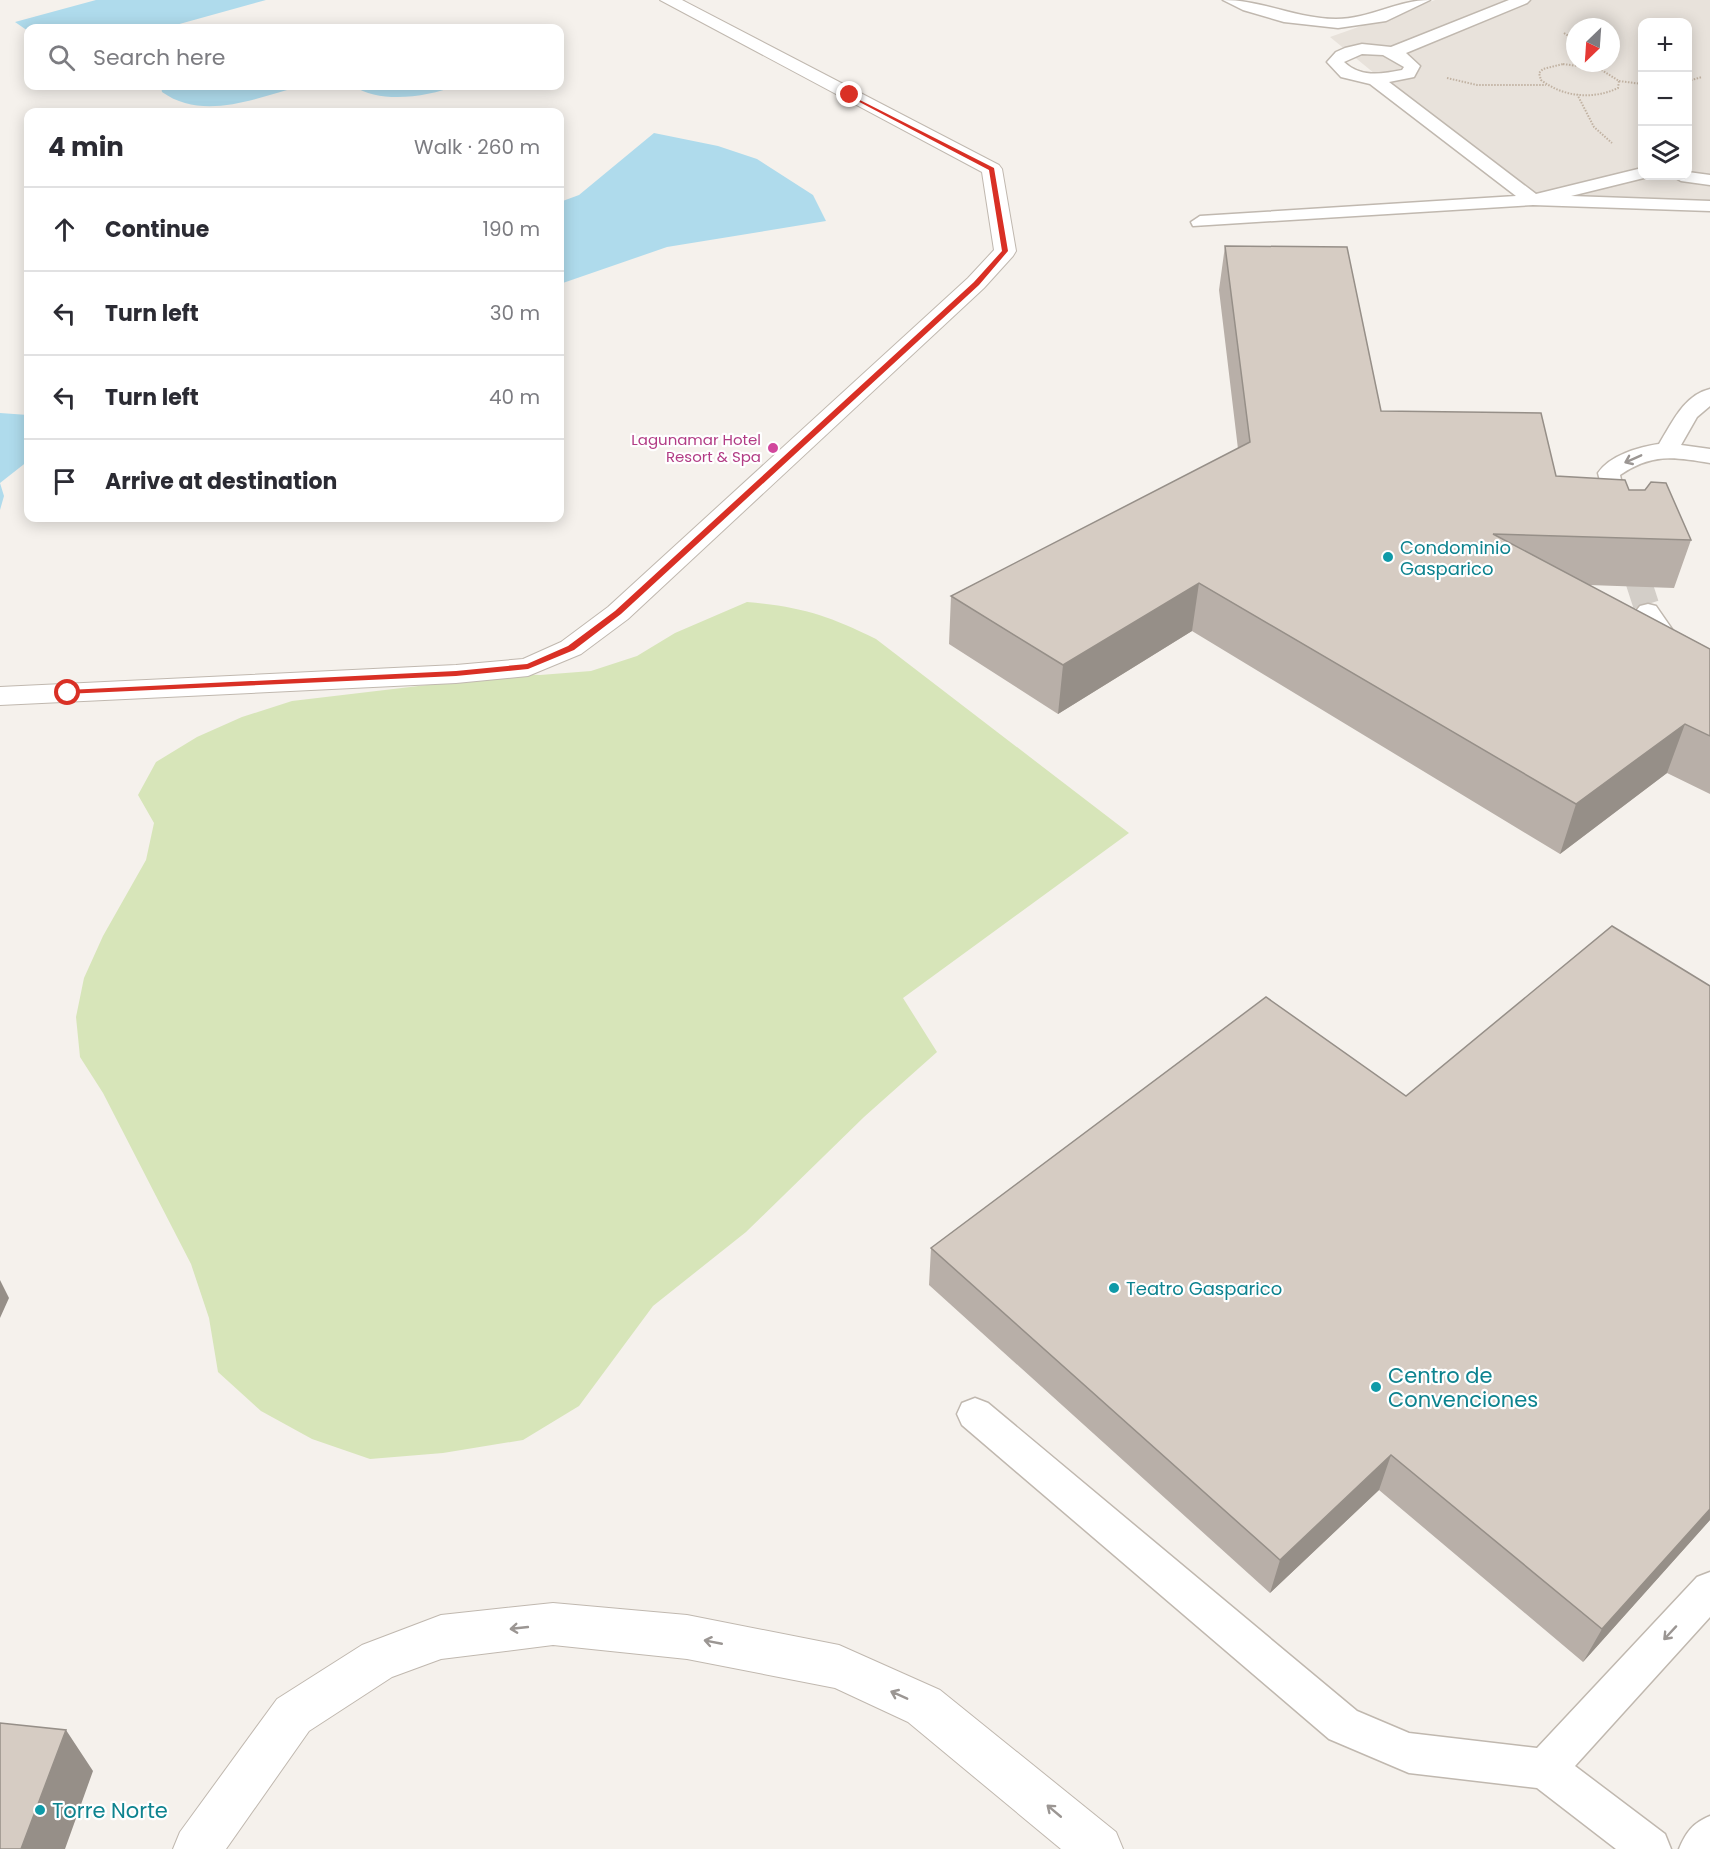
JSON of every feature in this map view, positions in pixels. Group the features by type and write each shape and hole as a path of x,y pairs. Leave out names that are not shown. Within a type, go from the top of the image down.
{"street":[{"path":"0,696 456,674 528,667 571,648 618,613 976,283 1005,251 992,169 669,0"},
{"path":"197,1849 293,1714 378,1660 441,1636 553,1624 687,1637 839,1667 924,1706 1099,1849"}],"lane":[{"path":"1231,0 1294,21 1327,24 1375,19 1422,0"},
{"path":"1392,53 1522,0"},
{"path":"1355,51 1392,53 1406,59 1412,66 1412,70 1400,78 1375,80 1347,74 1335,62 1339,56 1355,51"},
{"path":"1375,80 1533,200"},
{"path":"1533,200 1638,174"},
{"path":"1692,178 1710,180"},
{"path":"1200,222 1533,200 1710,206"},
{"path":"1667,450 1688,413 1710,395"},
{"path":"1622,530 1609,473 1631,456 1667,450 1710,456"},
{"path":"1648,611 1665,637 1710,666"},
{"path":"975,1414 1343,1725 1409,1753 1545,1769 1650,1849"},
{"path":"1545,1769 1710,1590"},
{"path":"1700,1849 1710,1837"}],"path":[{"path":"1546,85 1539,73 1543,69 1566,64"},
{"path":"1412,70 1477,85 1546,85 1577,94 1611,92 1618,88 1619,81"},
{"path":"1608,72 1619,81 1638,83"},
{"path":"1692,80 1702,77"},
{"path":"1577,94 1594,127 1618,148"}],"shaded area":[{"path":"1435,0 1710,0 1710,208 1530,201 1330,37"}],"green space":[{"path":"747,602 814,613 876,639 1129,833 903,998 937,1052 864,1117 746,1232 653,1306 579,1406 523,1440 443,1453 370,1459 312,1439 261,1411 218,1372 209,1318 191,1264 103,1093 80,1057 76,1017 84,978 103,936 146,860 154,823 138,795 156,762 197,737 242,717 292,701 444,683 494,673 540,675 591,671 637,656 675,633"}],"water":[{"path":"96,0 266,0 179,24 24,24 24,28 15,22"},
{"path":"162,90 288,90 249,101 213,106 178,101"},
{"path":"360,90 442,90 404,97"},
{"path":"654,133 718,146 757,159 813,195 826,221 667,247 564,283 564,201 579,195"},
{"path":"0,413 24,415 24,464 0,483"},
{"path":"0,483 4,496 0,510"}],"building":[{"name":"Condominio Gasparico","path":"1225,246 1347,247 1381,411 1541,413 1556,476 1625,480 1629,490 1645,490 1651,482 1666,483 1691,540 1493,534 1710,649 1710,736 1685,724 1576,804 1199,583 1063,665 951,596 1250,442"},
{"name":"Centro de Convenciones","path":"1612,926 1710,986 1710,1509 1602,1629 1391,1455 1280,1560 931,1248 1266,997 1406,1096"},
{"path":"0,1723 66,1730 21,1849 0,1849"}],"tunnel":[{"path":"1626,543 1648,611"}],"place":[{"name":"Lagunamar Hotel Resort & Spa","path":"773,448"},
{"name":"Condominio Gasparico","path":"1388,557"},
{"name":"Teatro Gasparico","path":"1114,1288"},
{"name":"Centro de Convenciones","path":"1376,1387"},
{"name":"Torre Norte","path":"40,1810"}],"route":[{"path":"68,693 456,674 528,667 571,648 618,613 976,283 1005,251 992,169 850,95"}]}
